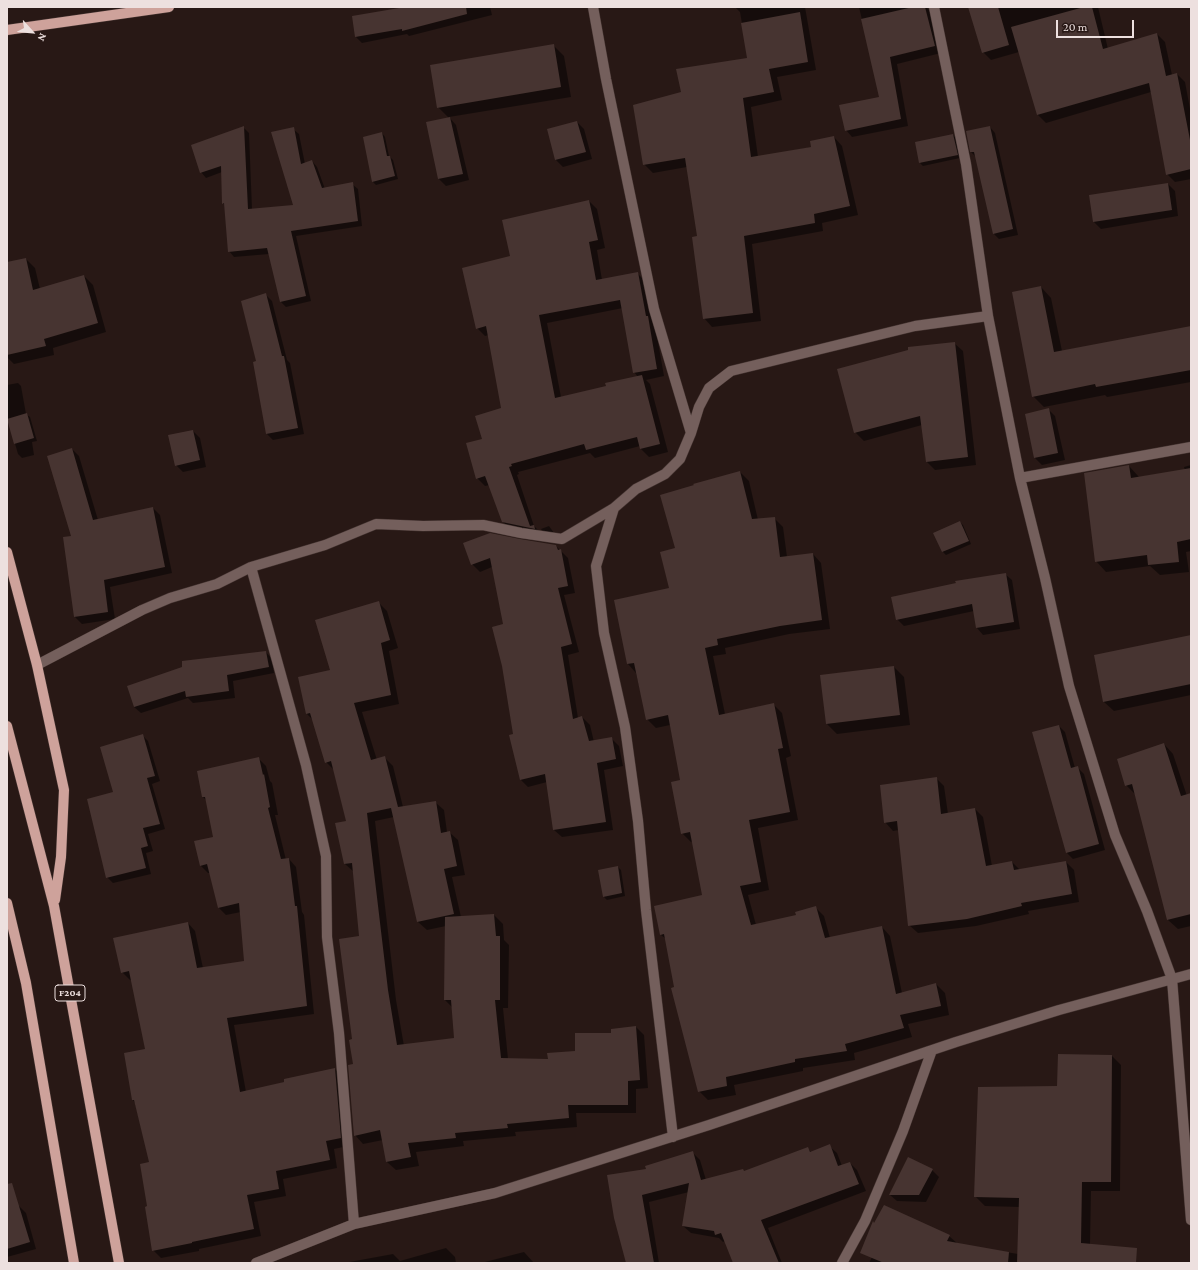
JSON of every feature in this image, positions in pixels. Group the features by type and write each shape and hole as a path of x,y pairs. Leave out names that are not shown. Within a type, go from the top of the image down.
{"main road":[{"path":"7,30 169,7"},
{"path":"7,552 37,665 64,790 61,857 54,906"},
{"name":"F204","path":"7,726 54,906 119,1263"},
{"path":"7,903 26,983 74,1263"}],"street":[{"path":"593,7 606,79 654,309 691,433"},
{"path":"934,7 966,164 988,316 1020,478 1045,578 1069,686 1116,836 1147,911 1172,979 1191,1220"},
{"path":"37,665 142,610 170,598 217,584 251,567 325,545 376,524 423,526 483,525 521,533 562,539 614,508 636,489 665,474 680,459 691,433 699,407 709,388 731,371 915,326 988,316"},
{"path":"1020,478 1191,447"},
{"path":"614,508 596,566 604,633 626,735 638,821 646,910 673,1137"},
{"path":"251,567 306,765 326,856 327,937 339,1033 354,1224"},
{"path":"256,1263 354,1224 495,1192 673,1137 932,1050 1059,1010 1191,974"},
{"path":"842,1263 865,1221 903,1131 932,1050"}],"building":[{"path":"405,7 466,7 467,14 402,31 402,29 355,37 352,16"},
{"path":"913,7 925,7 935,46 890,57 901,119 845,131 839,105 879,97 861,19"},
{"path":"968,7 998,7 1009,45 982,53"},
{"path":"1084,7 1092,7 1103,49 1157,33 1166,76 1177,73 1191,145 1191,169 1166,175 1149,83 1037,115 1011,27"},
{"path":"800,12 808,62 769,69 774,92 743,98 751,157 811,147 810,141 834,136 850,206 814,214 815,223 744,236 753,313 703,319 692,237 697,236 685,158 643,165 633,105 681,92 676,69 747,58 741,23"},
{"path":"554,44 561,87 437,108 430,65"},
{"path":"450,117 463,174 438,179 426,122"},
{"path":"577,121 586,152 555,160 547,129"},
{"path":"244,126 248,209 293,205 271,132 294,127 301,164 312,160 322,188 353,182 358,221 291,231 306,296 280,302 267,248 228,252 224,203 222,204 221,166 200,173 191,145"},
{"path":"990,126 1013,229 993,234 974,152 970,152 966,131"},
{"path":"382,132 387,156 390,156 395,176 372,182 363,137"},
{"path":"953,134 958,155 919,163 915,142"},
{"path":"1168,183 1172,210 1093,222 1089,195"},
{"path":"589,200 598,240 589,242 596,280 638,272 646,316 648,316 657,369 633,373 620,300 539,315 555,398 606,386 605,383 642,375 660,444 640,449 637,437 586,450 584,444 511,464 512,466 509,467 530,526 534,525 535,529 502,522 485,476 476,479 466,443 482,439 475,416 501,408 486,326 476,329 462,268 510,256 502,220"},
{"path":"26,258 33,290 84,275 98,323 44,339 46,346 7,355 7,262"},
{"path":"1041,286 1054,352 1191,326 1191,370 1096,387 1095,384 1032,397 1012,292"},
{"path":"266,293 282,356 284,356 298,428 266,434 253,362 256,361 241,301"},
{"path":"955,342 968,457 926,462 920,416 854,433 837,369 908,350 908,347"},
{"path":"1049,408 1058,453 1034,458 1025,414"},
{"path":"27,413 34,438 14,444 7,419"},
{"path":"193,430 200,460 175,466 168,435"},
{"path":"72,448 93,520 153,507 165,567 104,580 108,612 74,617 63,537 71,536 47,456"},
{"path":"1129,465 1131,478 1191,468 1191,539 1177,542 1179,562 1148,565 1147,555 1095,562 1084,473"},
{"path":"740,471 752,519 775,517 780,557 813,553 822,620 780,626 717,639 718,645 705,648 719,715 774,703 783,748 778,749 790,812 749,820 761,882 740,886 751,925 796,915 795,912 816,906 825,938 882,926 896,994 936,983 941,1006 900,1015 904,1028 845,1044 847,1051 795,1059 795,1062 726,1077 727,1086 698,1092 671,988 674,987 664,934 660,935 654,906 702,895 690,832 681,834 671,782 680,780 668,715 646,720 634,663 627,664 614,600 669,588 660,552 675,548 660,495"},
{"path":"960,521 969,541 942,552 933,533"},
{"path":"490,533 556,545 558,550 561,549 568,586 558,588 572,644 561,647 573,719 582,716 589,741 612,737 616,759 597,763 606,822 553,830 545,774 520,780 509,735 513,734 502,666 492,627 503,624 490,558 471,565 463,543"},
{"path":"1006,573 1014,622 976,628 972,604 896,620 891,597 956,583 955,581"},
{"path":"379,601 390,640 381,643 391,695 354,703 371,760 385,756 398,807 436,801 441,833 450,831 457,866 444,869 454,914 417,922 391,808 367,813 388,990 397,1045 454,1038 451,1000 444,1000 445,917 494,914 496,936 500,936 500,1000 495,1000 501,1058 548,1059 547,1053 575,1051 575,1033 611,1033 611,1029 636,1026 640,1080 628,1081 628,1105 568,1105 569,1118 507,1124 508,1128 455,1133 456,1138 408,1143 411,1157 386,1162 380,1130 354,1136 348,1065 353,1064 349,1040 352,1039 339,939 359,936 352,863 344,864 335,823 346,821 331,761 325,763 310,713 306,714 298,677 330,670 315,620"},
{"path":"1191,635 1191,684 1103,702 1094,655"},
{"path":"266,651 269,667 227,675 229,691 186,697 185,691 134,707 127,686 182,667 182,661"},
{"path":"894,666 900,715 826,724 820,675"},
{"path":"1059,725 1071,768 1078,766 1099,844 1066,853 1032,732"},
{"path":"143,734 155,776 147,778 160,824 143,828 148,846 141,848 146,868 106,878 87,799 113,792 100,747"},
{"path":"1164,743 1181,796 1191,793 1191,914 1167,920 1132,784 1125,786 1117,759"},
{"path":"259,757 263,775 264,774 270,807 268,808 281,859 289,858 295,906 297,906 307,1006 227,1018 240,1092 284,1082 284,1079 335,1068 341,1138 326,1141 330,1160 276,1171 279,1189 247,1195 254,1229 152,1251 140,1164 149,1162 134,1100 132,1100 124,1053 145,1049 129,971 121,973 113,938 188,922 197,968 244,961 239,903 218,908 207,864 200,866 194,841 213,837 205,797 202,797 197,771"},
{"path":"937,777 941,814 975,808 986,866 1012,861 1014,870 1066,861 1072,894 1021,903 1022,906 967,919 908,926 897,821 884,823 880,785"},
{"path":"618,866 622,893 603,897 598,870"},
{"path":"1058,1054 1112,1055 1111,1182 1082,1182 1081,1243 1137,1248 1136,1263 1017,1263 1019,1198 974,1197 978,1087 1057,1086"},
{"path":"830,1144 838,1166 850,1162 859,1184 761,1220 779,1263 733,1263 721,1233 715,1235 714,1231 682,1226 689,1183 642,1195 654,1263 626,1263 614,1218 607,1175 646,1169 645,1166 693,1151 701,1180 743,1169 744,1171 808,1147 810,1152"},
{"path":"908,1157 933,1169 919,1195 889,1195"},
{"path":"12,1183 30,1242 7,1249 7,1184"},
{"path":"884,1205 950,1235 947,1241 1009,1252 1008,1263 884,1263 860,1253 873,1221 874,1223"}]}
